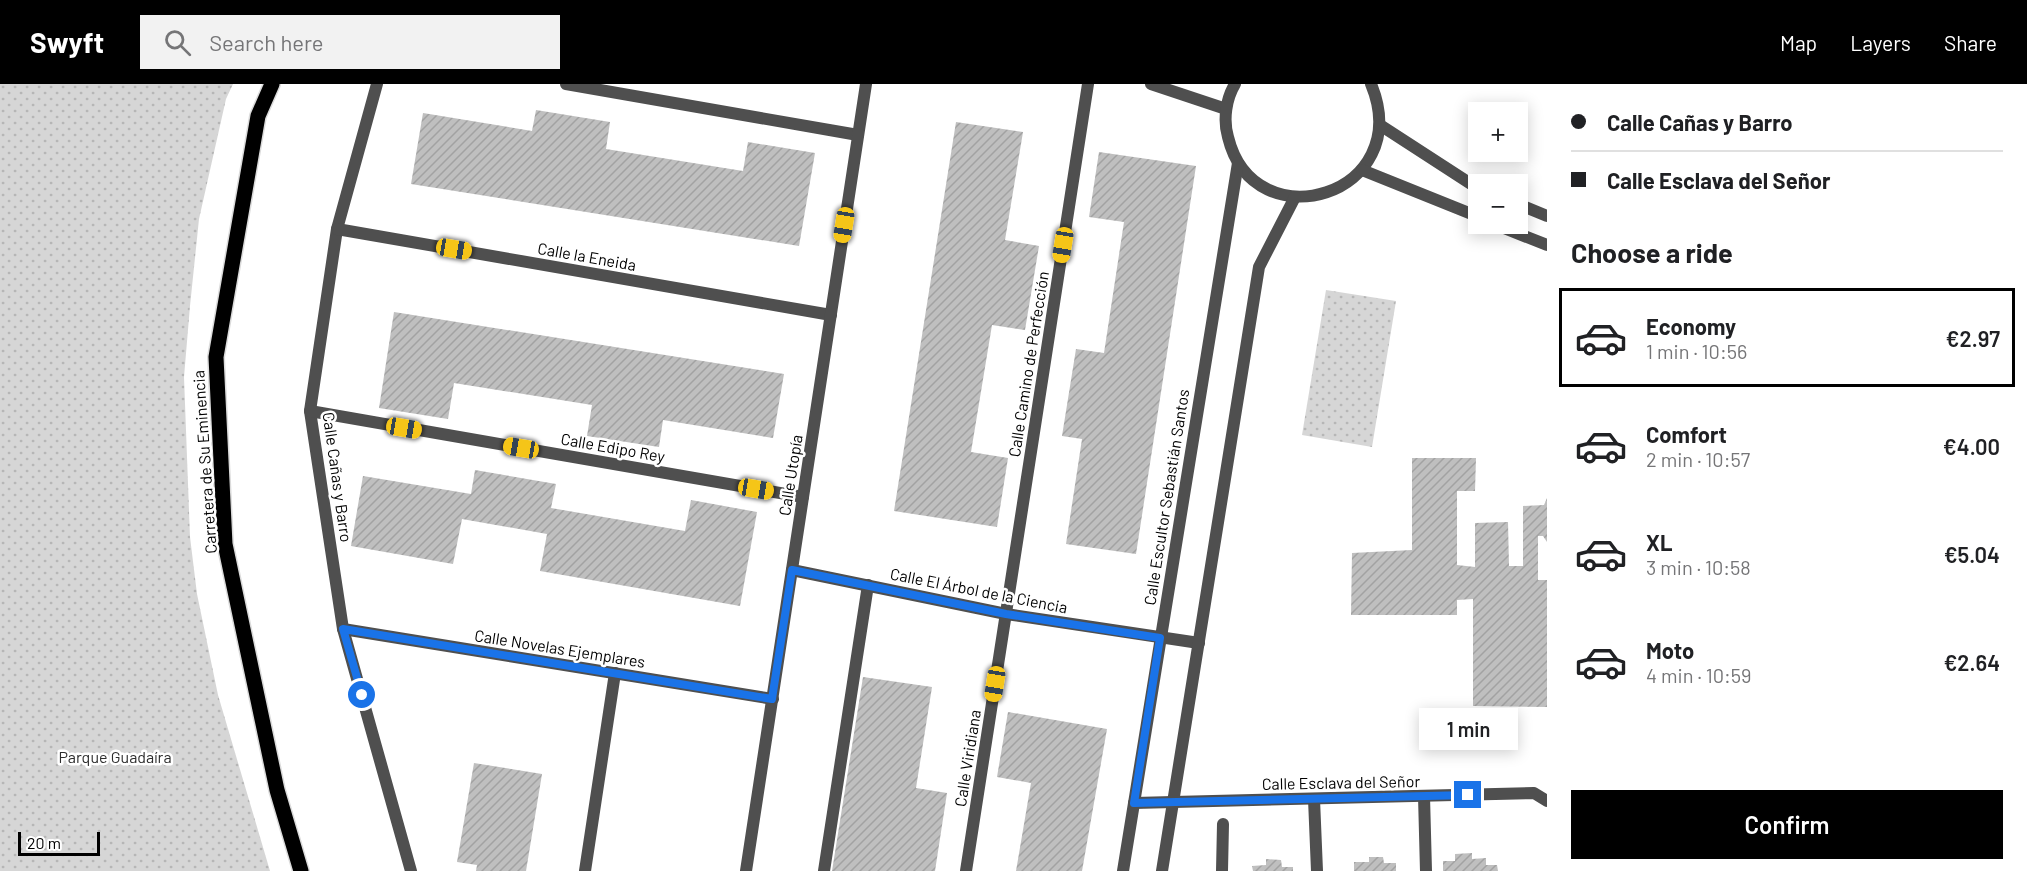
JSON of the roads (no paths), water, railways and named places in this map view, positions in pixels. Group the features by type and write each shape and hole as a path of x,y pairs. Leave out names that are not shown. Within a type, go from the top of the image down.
{"main road":[{"name":"Carretera de Su Eminencia","path":"272,84 258,116 216,357 225,544 277,790 301,871"}],"street":[{"name":"Calle Cañas y Barro","path":"377,84 337,229 310,411 343,629 411,871"},
{"path":"566,84 858,135"},
{"name":"Calle Utopía","path":"746,871 866,84"},
{"name":"Calle Camino de Perfección","path":"1006,614 1088,84"},
{"path":"1151,84 1226,109"},
{"path":"1235,84 1226,109 1225,128 1238,163 1253,180 1273,191 1295,197 1320,195 1342,186 1362,170 1374,149 1380,125 1378,104 1371,84"},
{"path":"1380,125 1468,182"},
{"name":"Calle Escultor Sebastián Santos","path":"1123,871 1238,163"},
{"path":"1362,170 1468,213"},
{"path":"1162,871 1259,267 1295,197"},
{"path":"1528,208 1547,216"},
{"name":"Calle la Eneida","path":"337,229 831,315"},
{"path":"1519,234 1547,245"},
{"name":"Calle Edipo Rey","path":"310,411 803,497"},
{"name":"Calle El Árbol de la Ciencia","path":"792,570 1006,614 1199,643"},
{"path":"824,871 868,585"},
{"name":"Calle Viridiana","path":"966,871 1006,614"},
{"name":"Calle Novelas Ejemplares","path":"343,629 772,699"},
{"path":"585,871 615,673"},
{"name":"Calle Esclava del Señor","path":"1134,803 1534,793 1547,801"},
{"path":"1424,796 1426,871"},
{"path":"1314,799 1317,871"},
{"path":"1222,871 1223,824"}],"park label":[{"name":"Parque Guadaíra","path":"115,756"}]}
